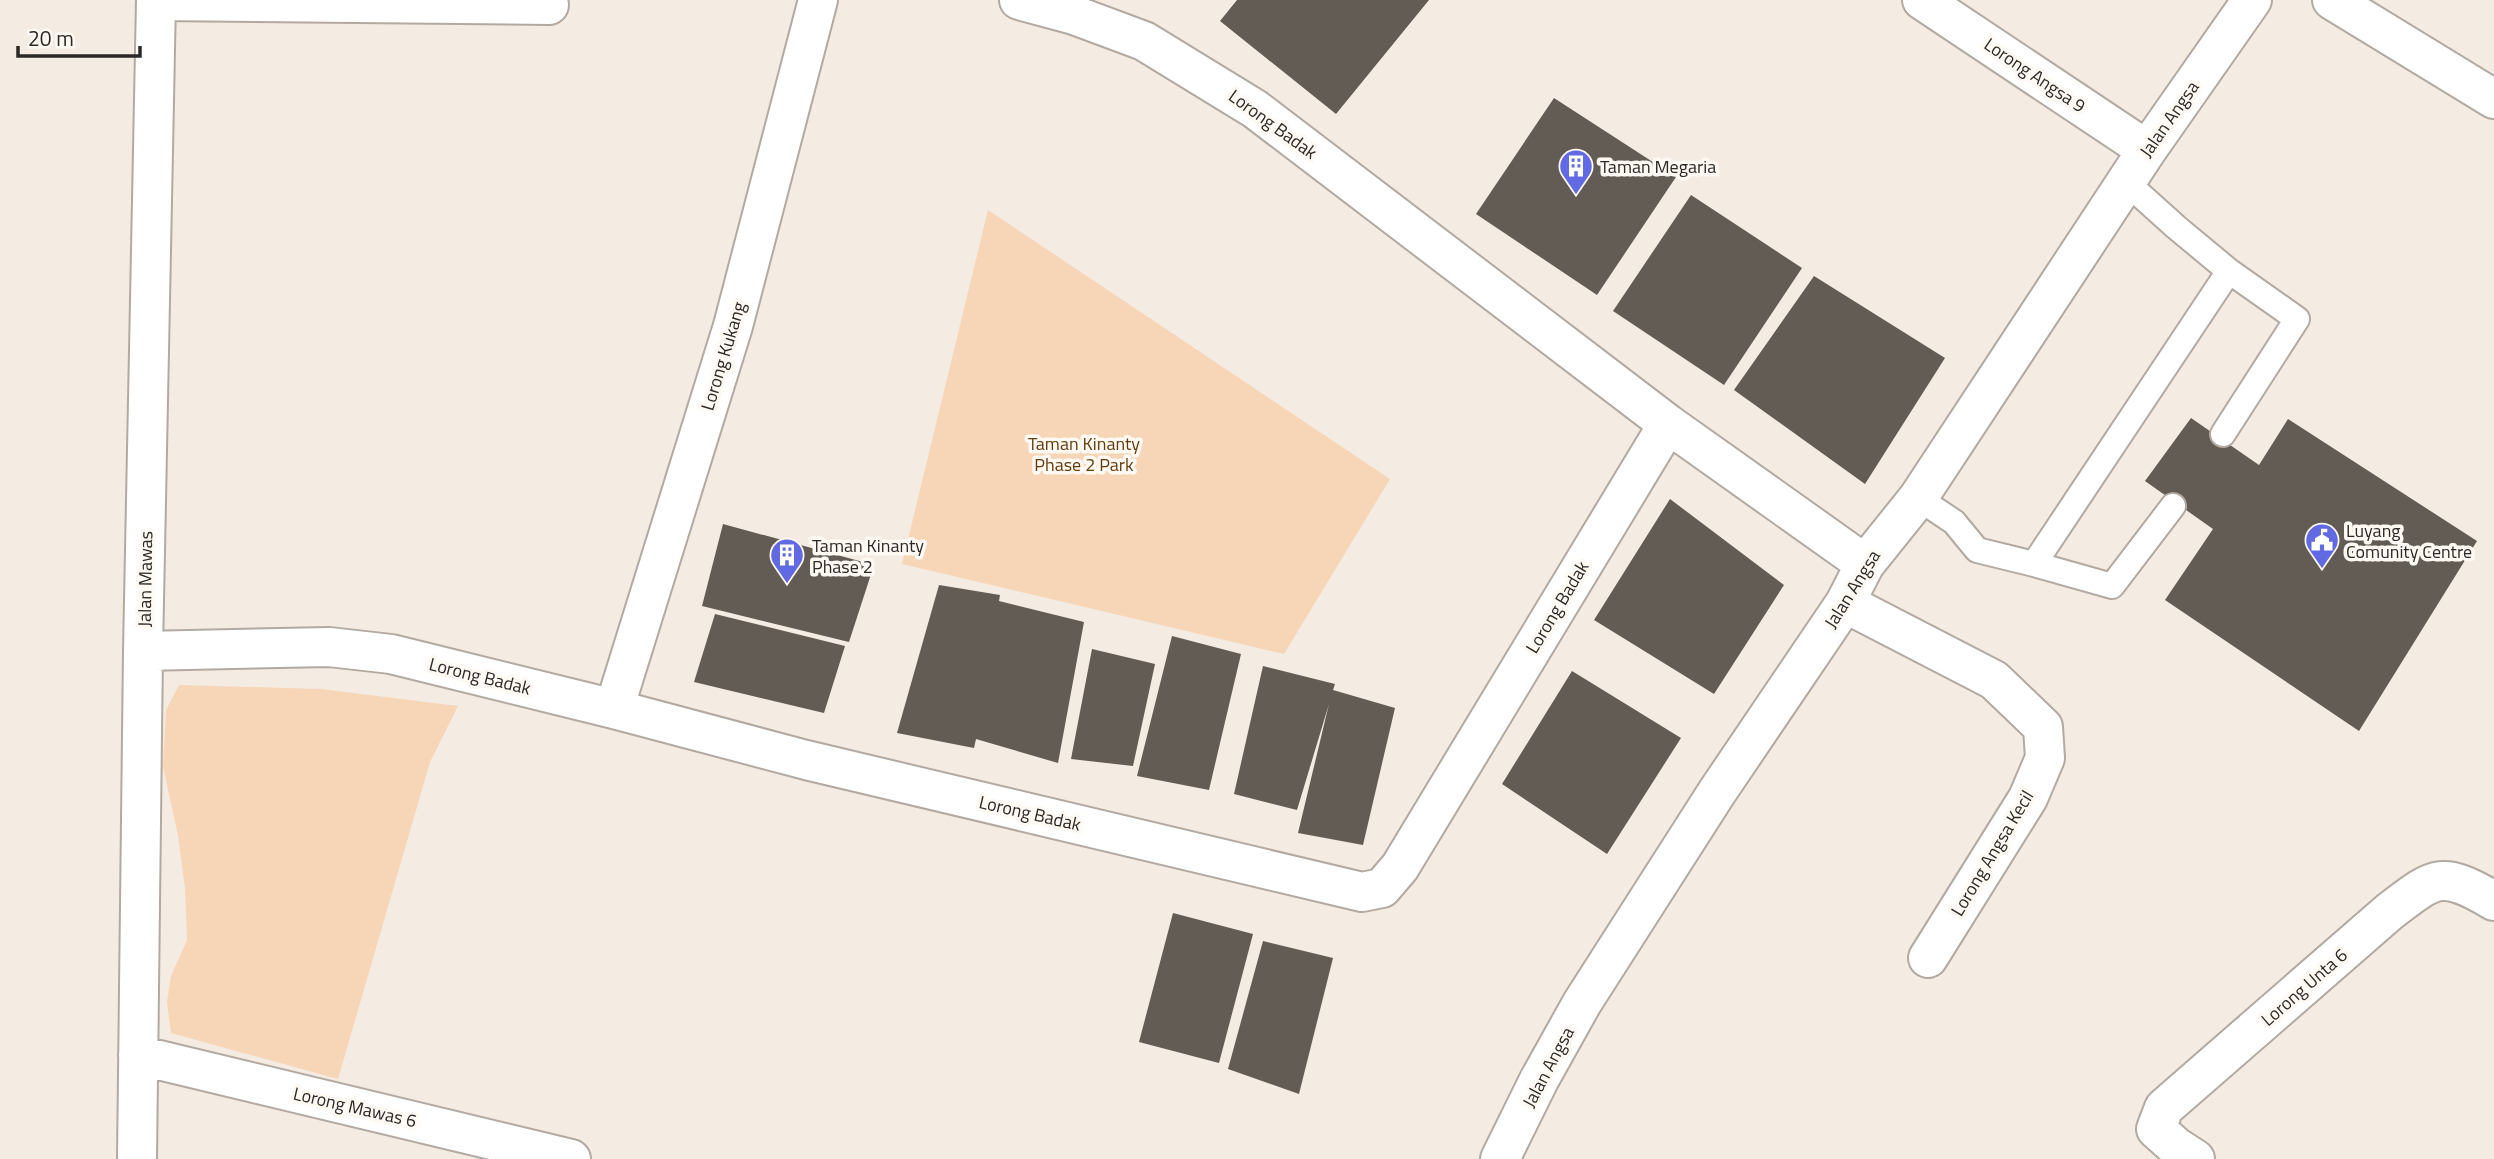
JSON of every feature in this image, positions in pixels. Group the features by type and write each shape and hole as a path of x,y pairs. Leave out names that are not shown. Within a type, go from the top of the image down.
{"street":[{"name":"Lorong Kukang","path":"614,709 733,326 818,0"},
{"name":"Lorong Badak","path":"1019,0 1074,15 1144,41 1255,108 1668,424 1865,564"},
{"name":"Lorong Angsa 9","path":"1922,0 2147,150"},
{"name":"Jalan Angsa","path":"1500,1159 1539,1080 1623,938 1717,792 1845,603 1865,564 1919,498 2147,150 2252,0"},
{"path":"2332,0 2494,99"},
{"path":"156,1 549,5"},
{"name":"Jalan Mawas","path":"137,1159 156,1"},
{"name":"Lorong Badak","path":"144,651 329,648 391,654 806,760 1362,892 1382,888 1400,867 1668,424"},
{"name":"Lorong Angsa Kecil","path":"1845,603 1994,680 2043,727 2045,758 2028,798 1928,958"},
{"name":"Lorong Unta 6","path":"2185,1153 2156,1129 2164,1108 2389,912 2421,887 2441,879 2469,887 2494,901"},
{"name":"Lorong Mawas 6","path":"138,1055 571,1159"}],"lane":[{"path":"2126,182 2230,271 2297,319 2224,434"},
{"path":"2034,565 2230,271"},
{"path":"1919,498 1954,522 1977,550 2112,586 2173,506"}],"green space":[{"name":"Taman Kinanty Phase 2 Park","path":"988,210 1390,479 1284,654 902,564"},
{"path":"179,685 321,689 458,706 430,762 338,1079 171,1033 167,1002 171,976 187,940 185,888 178,836 163,766 166,710"}],"building":[{"path":"1237,0 1429,0 1336,114 1220,21"},
{"name":"Taman Megaria","path":"1554,98 1676,177 1597,295 1476,214"},
{"name":"Taman Megaria","path":"1691,195 1802,268 1724,385 1613,311"},
{"path":"1814,276 1945,358 1865,484 1734,390"},
{"name":"Luyang Comunity Centre","path":"2191,418 2259,465 2288,419 2477,541 2359,731 2165,600 2213,529 2145,481"},
{"path":"1670,499 1784,585 1714,694 1594,620"},
{"name":"Taman Kinanty Phase 2","path":"723,524 874,565 849,642 702,606"},
{"path":"939,585 1000,595 999,601 1084,622 1058,763 976,739 974,748 897,733"},
{"path":"715,614 845,646 824,713 694,682"},
{"path":"1172,636 1241,654 1209,790 1137,776"},
{"path":"1092,649 1155,664 1133,766 1071,759"},
{"path":"1263,666 1335,684 1333,690 1395,708 1363,845 1298,833 1329,704 1297,810 1234,794"},
{"path":"1572,671 1681,738 1607,854 1502,784"},
{"path":"1173,913 1253,934 1219,1063 1139,1042"},
{"path":"1263,941 1333,958 1299,1094 1228,1069"}],"place":[{"name":"Taman Megaria","path":"1576,196"},
{"name":"Luyang Comunity Centre","path":"2322,570"},
{"name":"Taman Kinanty Phase 2","path":"787,585"}]}
